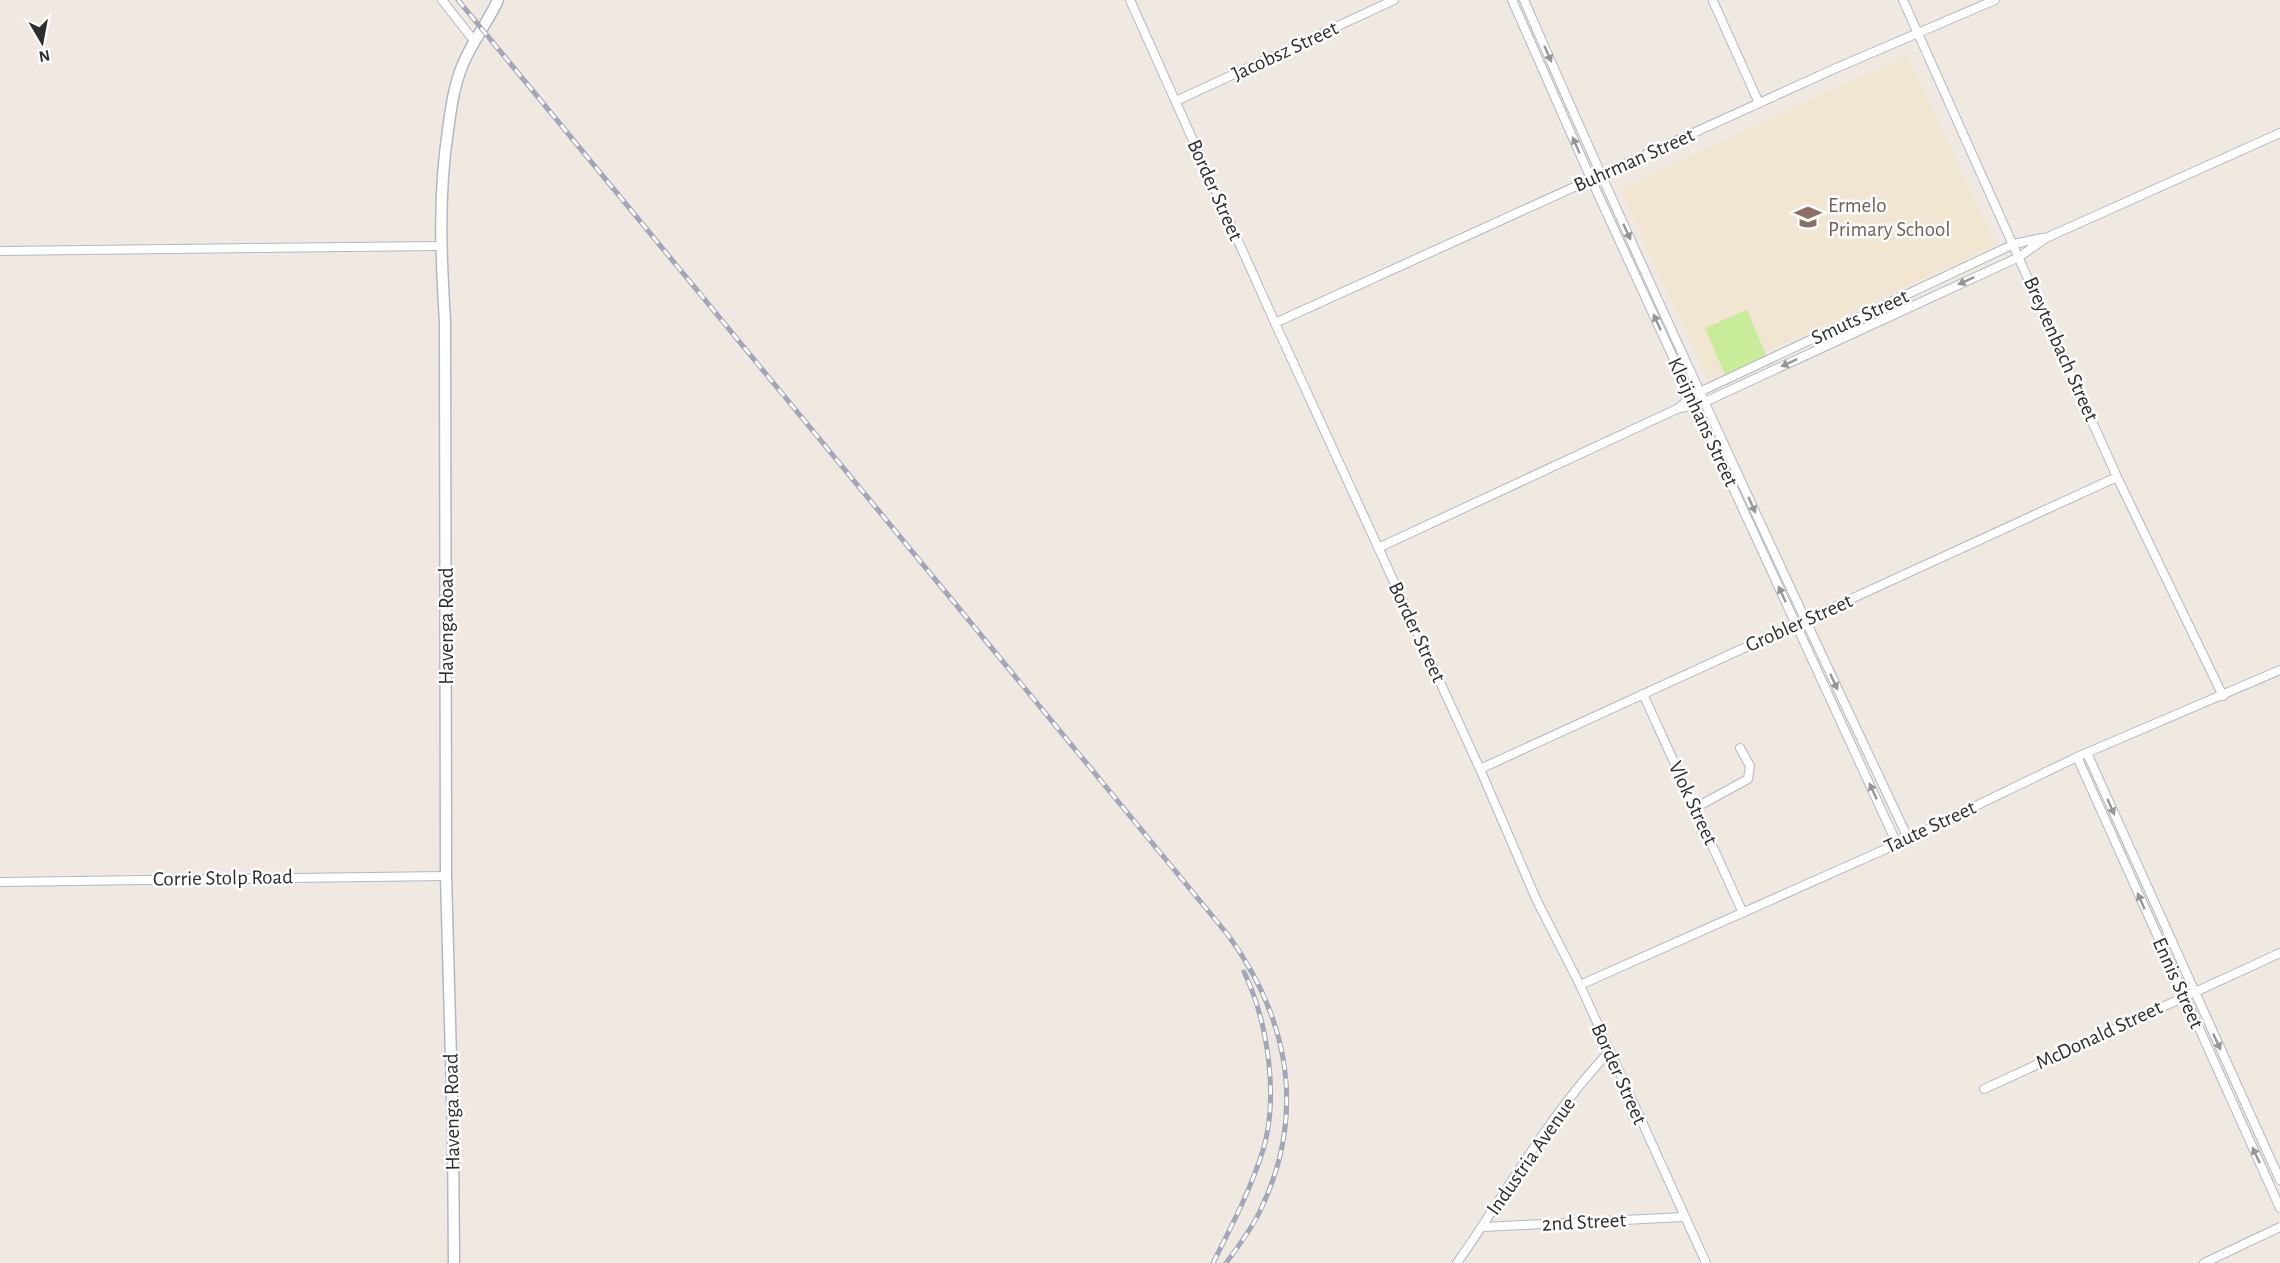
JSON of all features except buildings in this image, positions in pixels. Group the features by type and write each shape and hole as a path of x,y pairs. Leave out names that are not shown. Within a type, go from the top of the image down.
{"street":[{"path":"442,0 475,42"},
{"name":"Havenga Road","path":"454,1263 446,876 445,332 440,246 441,186 451,105 463,64 498,0"},
{"name":"Border Street","path":"1130,0 1275,324 1480,769 1537,901 1580,985 1706,1263"},
{"name":"Jacobsz Street","path":"1176,101 1394,0"},
{"name":"Kleijnhans Street","path":"1512,0 1691,396 1908,838"},
{"name":"Kleijnhans Street","path":"1524,0 1601,175 1705,401 1897,844"},
{"name":"Breytenbach Street","path":"1903,0 2117,477 2223,696"},
{"name":"Buhrman Street","path":"1275,324 1759,103 1995,0"},
{"path":"1713,1 1759,103"},
{"name":"Smuts Street","path":"1378,548 1679,408 1696,406 2019,257 2046,238 2280,133"},
{"name":"Smuts Street","path":"1679,408 1691,396 2013,244 2046,238"},
{"path":"0,251 440,246"},
{"name":"Grobler Street","path":"1480,769 2117,477"},
{"name":"Taute Street","path":"1580,985 1897,844 2078,757 2280,670"},
{"name":"Vlok Street","path":"1643,694 1743,913"},
{"path":"1695,808 1748,779 1750,766 1740,748"},
{"name":"Ennis Street","path":"2087,753 2280,1179"},
{"name":"Ennis Street","path":"2078,757 2183,996 2280,1208"},
{"name":"Corrie Stolp Road","path":"0,882 446,876"},
{"name":"McDonald Street","path":"1984,1089 2280,953"},
{"name":"Industria Avenue","path":"1457,1263 1483,1227 1542,1134 1609,1053"},
{"name":"2nd Street","path":"1483,1227 1684,1217"},
{"path":"2205,1263 2280,1227"}],"shaded area":[{"name":"Ermelo Primary School","path":"1907,55 1996,245 1708,379 1620,189"}],"green space":[{"path":"1747,310 1767,357 1725,375 1705,328"}],"railway":[{"path":"458,0 1228,935 1249,967 1266,1001 1278,1035 1285,1070 1287,1105 1283,1141 1274,1177 1259,1213 1244,1239 1226,1263"},
{"path":"1213,1263 1253,1179 1268,1129 1270,1084 1265,1036 1244,972"}],"place":[{"name":"Ermelo Primary School","path":"1808,217"}]}
